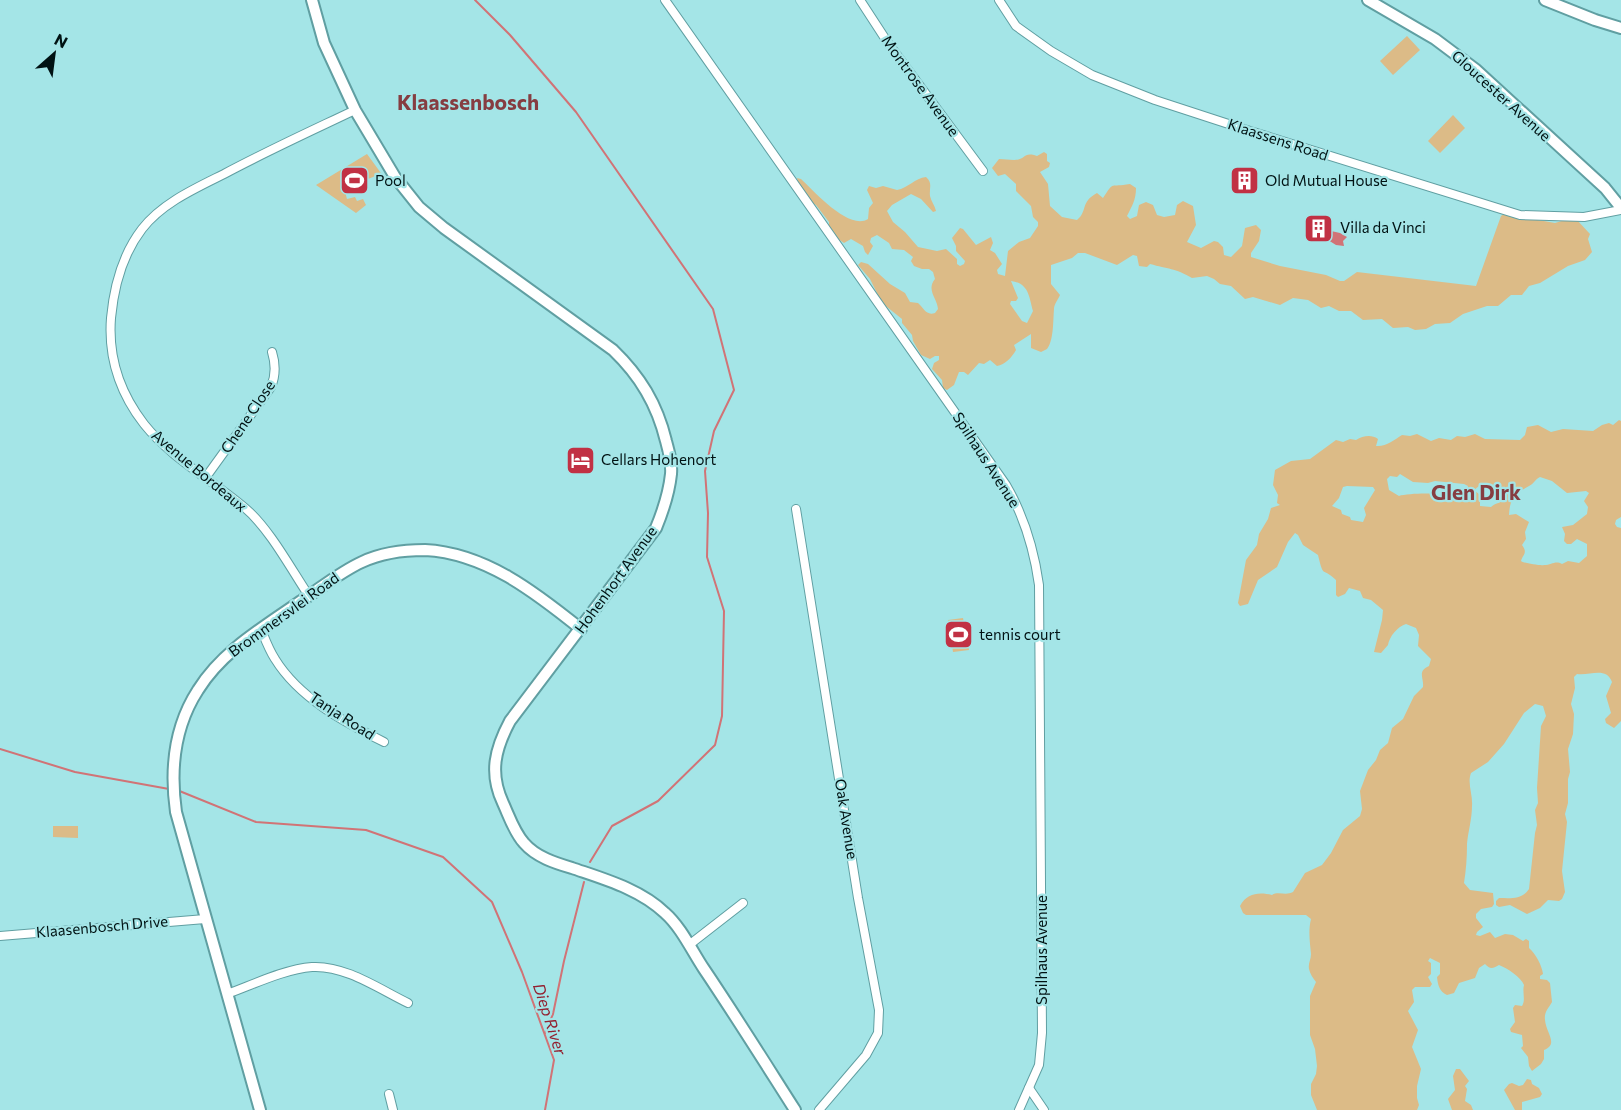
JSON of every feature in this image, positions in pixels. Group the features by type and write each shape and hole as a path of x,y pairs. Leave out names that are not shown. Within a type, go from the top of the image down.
{"street":[{"name":"Hohenhort Avenue","path":"312,0 324,43 355,110 395,177 419,207 444,228 613,350 631,367 655,404 671,461 671,474 664,506 656,528 510,721 500,740 495,775 500,797 518,836 525,845 552,862 614,883 645,897 666,914 689,945 795,1110"},
{"name":"Spilhaus Avenue","path":"665,0 1006,485 1022,518 1034,552 1039,585 1042,1033 1039,1065 1019,1110"},
{"name":"Montrose Avenue","path":"860,0 888,43 983,171"},
{"name":"Klaassens Road","path":"999,0 1016,26 1062,58 1108,82 1169,104 1520,215 1584,217 1621,209"},
{"name":"Gloucester Avenue","path":"1368,0 1435,39 1475,69 1605,188 1621,209"},
{"path":"1545,0 1621,28"},
{"name":"Avenue Bordeaux","path":"309,596 260,523 247,509 164,446 144,424 129,402 118,379 112,354 110,328 112,302 117,277 127,254 142,229 155,215 184,195 250,160 355,110"},
{"name":"Chene Close","path":"206,477 271,387 276,376 272,352"},
{"name":"Oak Avenue","path":"796,509 858,898 879,1010 878,1033 866,1055 819,1110"},
{"name":"Brommersvlei Road","path":"260,1110 176,812 172,779 175,749 182,721 198,690 229,653 309,596 363,562 405,551 459,555 475,561 536,594 581,629"},
{"name":"Tanja Road","path":"261,629 274,658 293,682 319,704 353,727 384,742"},
{"path":"689,945 743,903"},
{"name":"Klaasenbosch Drive","path":"0,936 205,919"},
{"path":"226,994 311,967 337,970 352,975 408,1003"},
{"path":"1029,1088 1044,1110"},
{"path":"389,1094 393,1110"}],"shaded area":[{"path":"1407,36 1420,50 1393,75 1380,61"},
{"path":"1453,115 1465,128 1440,153 1428,141"},
{"path":"1044,152 1047,154 1049,167 1040,172 1048,184 1050,206 1062,217 1077,220 1092,196 1097,193 1103,198 1113,186 1130,184 1136,188 1127,216 1130,219 1137,216 1139,205 1146,202 1153,205 1157,215 1164,217 1175,215 1177,205 1183,201 1193,206 1196,225 1187,242 1201,248 1214,241 1218,242 1223,247 1224,255 1231,257 1242,246 1245,228 1256,225 1261,230 1259,241 1251,257 1280,266 1326,275 1340,281 1344,281 1357,272 1476,286 1501,216 1504,214 1555,223 1568,219 1577,220 1590,234 1588,239 1592,252 1585,260 1568,266 1540,283 1529,286 1522,295 1511,295 1498,306 1487,306 1463,314 1450,323 1435,324 1426,329 1415,330 1408,327 1393,328 1382,319 1363,320 1351,311 1339,311 1329,306 1321,308 1308,300 1293,298 1280,305 1253,297 1245,299 1231,286 1220,284 1207,276 1192,278 1176,270 1150,264 1147,267 1139,266 1137,256 1133,255 1117,265 1085,253 1078,253 1072,258 1051,265 1051,284 1060,295 1054,307 1052,335 1047,349 1041,352 1031,348 1031,334 1014,345 1016,350 1005,362 997,366 990,360 984,364 979,363 968,375 959,372 954,385 947,390 943,388 942,380 932,369 934,363 939,360 939,356 930,359 921,355 912,335 902,323 902,319 882,303 870,279 858,265 861,262 868,264 890,284 905,293 910,302 918,303 932,314 938,309 932,290 935,279 933,272 914,266 911,261 913,257 904,250 892,249 889,243 877,235 871,238 870,242 873,246 868,255 863,246 851,239 844,243 838,239 829,228 829,222 816,205 809,201 799,186 797,178 842,215 860,221 868,219 869,208 873,203 867,190 869,186 876,188 883,186 897,190 926,177 930,184 930,196 936,211 933,212 921,199 911,194 892,205 887,211 893,222 918,247 937,251 946,249 957,259 957,264 960,266 965,261 956,251 952,238 960,228 976,245 991,237 993,243 990,250 995,253 1002,264 997,270 998,274 1005,276 1008,251 1019,242 1030,238 1038,222 1033,217 1031,206 1016,191 1016,184 1005,174 998,176 992,168 999,159 1014,160 1027,155 1037,156","holes":["1011,281 1025,288 1033,311 1027,323 1022,321 1010,304 1018,298"]},
{"path":"367,154 386,180 384,182 378,175 368,179 366,175 350,180 351,186 344,188 347,199 355,197 357,201 363,199 366,205 356,213 316,185"},
{"path":"1331,231 1347,237 1343,241 1344,246 1336,245 1328,240 1332,237"},
{"path":"1621,421 1621,517 1616,520 1615,524 1621,528 1621,721 1614,728 1606,723 1605,719 1611,713 1606,696 1612,682 1606,674 1577,674 1574,677 1575,688 1571,704 1574,714 1573,734 1568,749 1570,772 1562,871 1565,892 1562,899 1548,900 1540,908 1527,914 1510,905 1499,907 1496,905 1499,898 1519,897 1529,889 1537,825 1535,810 1538,803 1541,726 1546,716 1543,706 1535,704 1524,713 1504,744 1488,762 1471,773 1470,777 1472,811 1464,883 1470,890 1493,893 1494,904 1492,907 1481,909 1476,914 1476,918 1483,927 1476,935 1480,936 1490,932 1495,938 1505,934 1529,941 1529,948 1540,964 1543,974 1540,979 1550,983 1552,1002 1545,1017 1551,1045 1544,1050 1544,1059 1541,1064 1532,1071 1528,1057 1521,1048 1523,1046 1522,1035 1511,1032 1510,1029 1515,1022 1513,1008 1515,1005 1522,1006 1524,1001 1524,985 1513,973 1499,965 1491,968 1485,964 1479,968 1475,978 1459,983 1454,993 1447,995 1438,983 1440,963 1430,958 1428,961 1431,963 1431,974 1428,977 1432,984 1430,987 1415,987 1412,990 1414,1002 1408,1011 1418,1030 1412,1047 1421,1069 1417,1086 1419,1105 1417,1110 1317,1110 1311,1095 1311,1084 1317,1066 1310,1035 1310,996 1316,982 1309,967 1311,919 1306,915 1246,915 1240,906 1246,898 1254,894 1272,895 1293,892 1305,873 1322,865 1343,830 1360,816 1362,809 1360,791 1368,770 1380,750 1388,743 1392,728 1403,719 1414,696 1423,687 1422,672 1429,666 1431,659 1418,646 1419,635 1416,628 1406,624 1394,632 1381,653 1374,652 1383,610 1371,600 1363,598 1360,591 1349,588 1345,594 1338,597 1336,580 1323,570 1318,555 1303,545 1295,533 1288,542 1277,567 1258,580 1248,604 1240,606 1238,603 1246,560 1257,545 1259,534 1268,519 1271,508 1280,505 1277,503 1278,495 1273,485 1275,470 1291,461 1310,459 1336,440 1343,442 1370,436 1378,439 1376,446 1380,446 1402,435 1417,434 1431,441 1439,438 1451,440 1457,436 1465,437 1475,434 1485,439 1520,440 1525,435 1527,427 1538,425 1551,432 1563,429 1593,431 1602,425 1609,423 1613,425","holes":["1400,474 1413,482 1435,481 1468,486 1463,501 1452,498 1445,500 1429,494 1399,496 1389,490 1387,479 1390,476 1397,477","1538,478 1552,481 1567,493 1586,491 1589,493 1584,501 1588,507 1587,514 1573,525 1562,527 1565,534 1564,541 1567,544 1577,539 1587,544 1587,556 1579,563 1568,561 1562,564 1542,565 1521,561 1525,552 1522,545 1526,539 1525,532 1529,522 1516,514 1509,515 1510,504 1516,494","1479,486 1505,490 1506,497 1491,507 1480,506 1480,495 1474,490","1343,487 1373,487 1375,490 1364,508 1366,515 1363,522 1351,520 1350,517 1342,514 1341,510 1332,506 1339,498"]},
{"name":"tennis court","path":"963,618 969,650 953,652 948,620"},
{"path":"53,826 78,826 78,838 53,837"},
{"path":"1456,1069 1460,1069 1469,1081 1465,1086 1467,1089 1465,1101 1471,1105 1473,1110 1452,1110 1448,1099 1455,1090 1453,1076"},
{"path":"1527,1079 1539,1088 1542,1094 1540,1097 1522,1102 1522,1110 1515,1110 1504,1090 1512,1083 1523,1085"}],"waterway":[{"path":"475,0 510,35 576,112 713,309 734,390 714,431 705,471 708,513 707,557 724,611 722,716 715,745 658,801 612,826 590,862"},
{"path":"0,749 75,772 169,789"},
{"name":"Diep River","path":"177,790 256,822 366,830 443,857 492,902 522,972 554,1060 545,1110"},
{"name":"Diep River","path":"545,1033 553,1014 584,882"}],"place":[{"name":"Pool","path":"354,181"},
{"name":"Old Mutual House","path":"1244,181"},
{"name":"Villa da Vinci","path":"1319,228"},
{"name":"Cellars Hohenort","path":"580,460"},
{"name":"tennis court","path":"958,635"}],"district":[{"name":"Klaassenbosch","path":"468,103"},
{"name":"Glen Dirk","path":"1476,493"}]}
